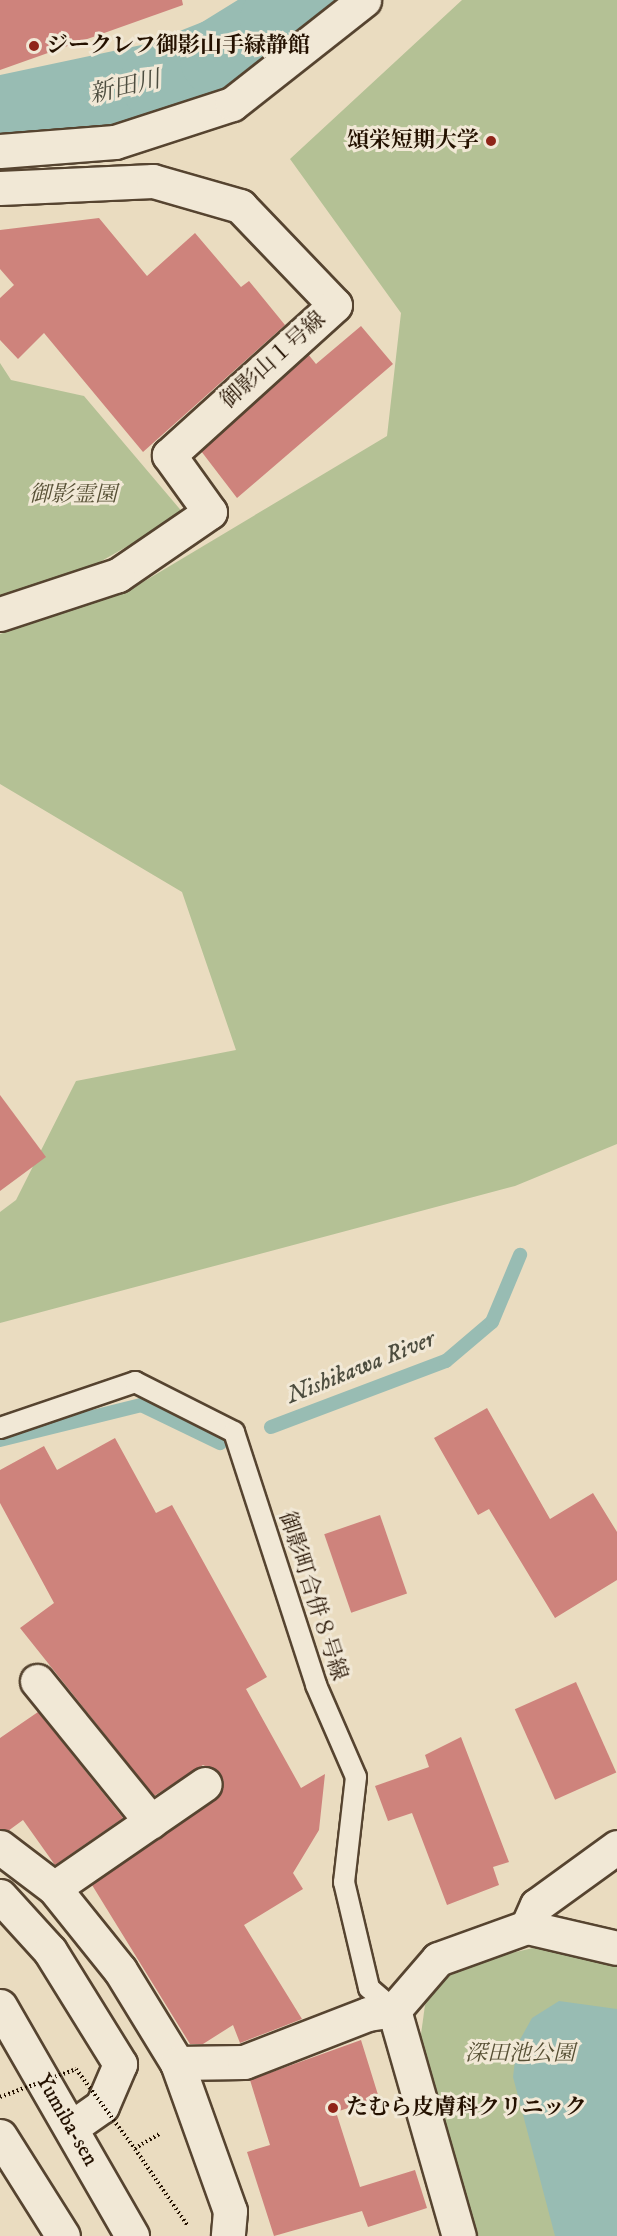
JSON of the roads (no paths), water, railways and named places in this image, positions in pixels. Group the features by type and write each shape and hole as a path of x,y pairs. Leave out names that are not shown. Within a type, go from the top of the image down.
{"street":[{"path":"0,151 115,142 232,104 364,0"},
{"name":"御影山１号線","path":"0,188 153,181 240,206 335,305 169,455 210,512 118,575 0,614"},
{"path":"37,1681 151,1822"},
{"path":"54,1888 205,1784"},
{"path":"0,1847 54,1888 120,1970 177,2063 200,2117 230,2211 228,2236"},
{"path":"527,1927 537,1905 617,1847"},
{"path":"0,1896 50,1951 120,2064 102,2106 72,2127"},
{"path":"177,2063 244,2062 368,2014 394,2010 438,1959 527,1927 617,1948"},
{"name":"Yumiba-sen","path":"0,2006 72,2127 132,2236"},
{"path":"394,2010 459,2236"},
{"path":"0,2136 63,2236"}],"lane":[{"name":"御影町合併８号線","path":"0,1428 135,1382 234,1432 316,1685 356,1777 344,1882 369,1988 394,2010"}],"water":[{"path":"559,2001 617,2009 617,2236 555,2236 513,2077 517,2045 532,2018"}],"waterway":[{"name":"新田川","path":"0,116 160,82 220,58 280,21 301,0"},
{"name":"Nishikawa River","path":"271,1427 446,1361 492,1322 520,1255"},
{"name":"Nishikawa River","path":"0,1440 141,1405 220,1443"}],"place":[{"name":"ジークレフ御影山手緑静館","path":"34,46"},
{"name":"頌栄短期大学","path":"491,141"},
{"name":"たむら皮膚科クリニック","path":"333,2108"}],"park label":[{"name":"御影霊園","path":"73,495"},
{"name":"深田池公園","path":"520,2054"}]}
